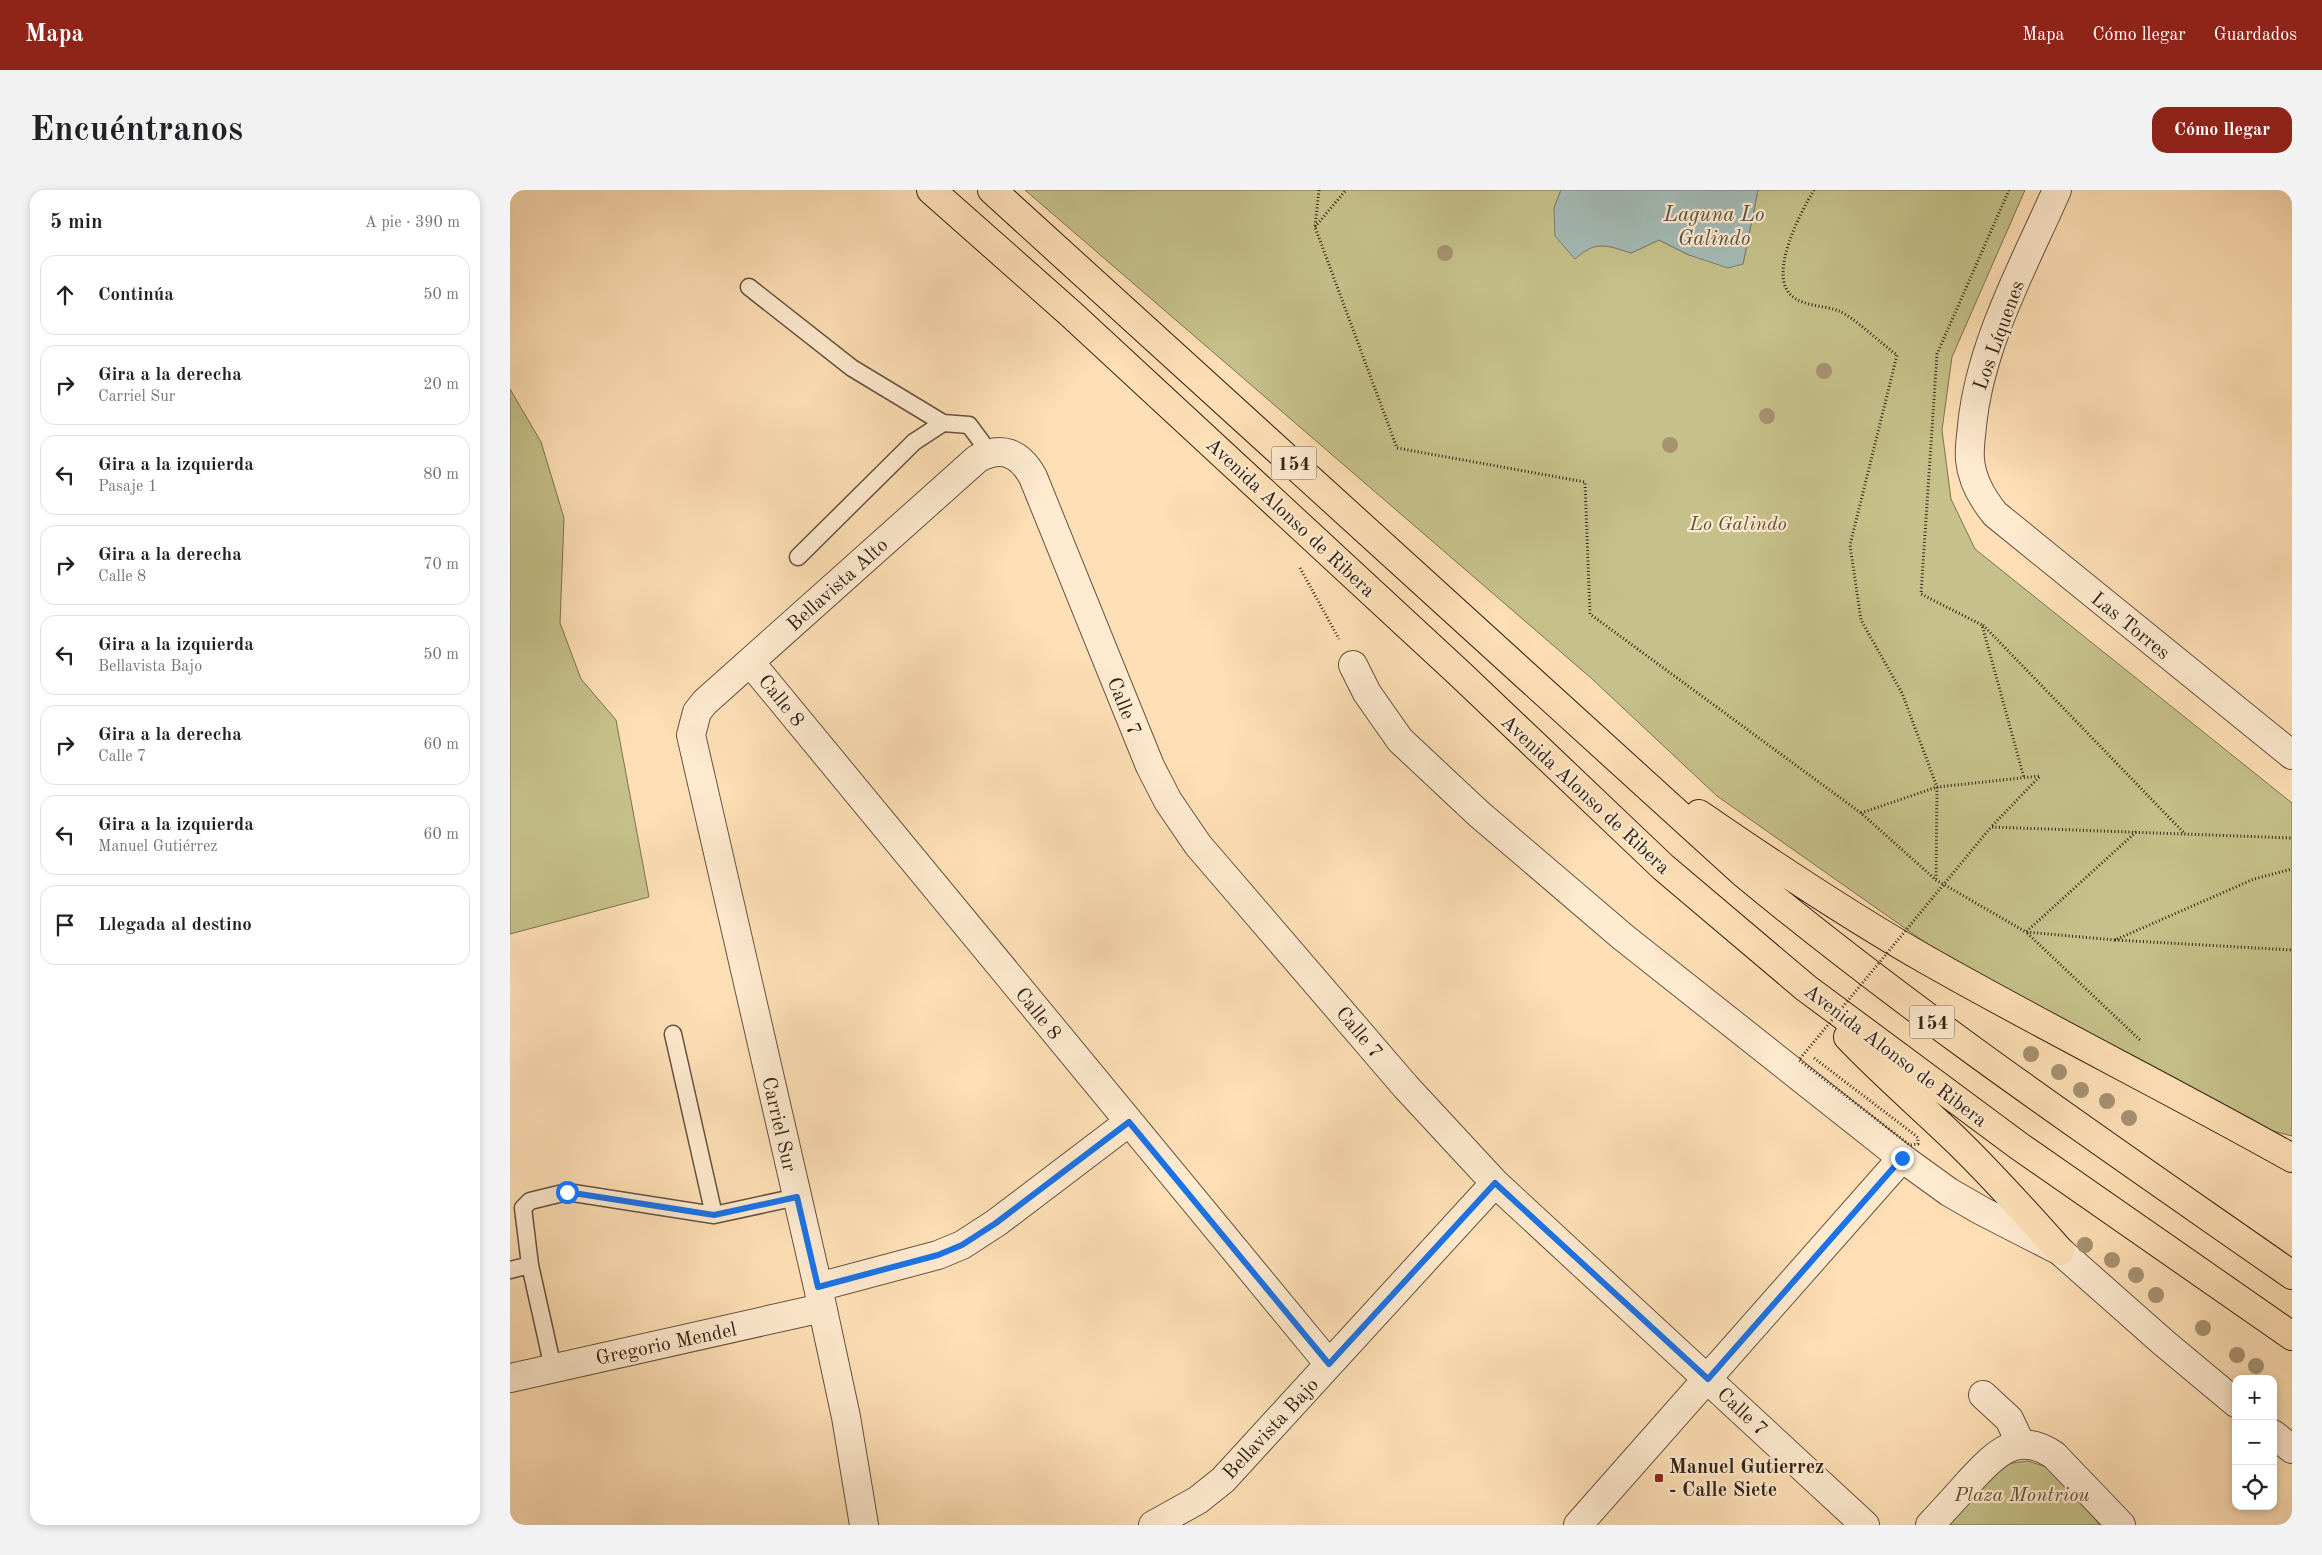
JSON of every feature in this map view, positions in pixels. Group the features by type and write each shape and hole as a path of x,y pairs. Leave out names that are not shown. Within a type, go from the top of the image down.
{"highway":[{"name":"Avenida Alonso de Ribera","path":"931,190 1071,314 1452,667 1663,867 1806,988 2019,1146 2292,1336"},
{"name":"Avenida Alonso de Ribera","path":"992,190 1743,873 1890,990 1984,1060 2292,1275"},
{"path":"1596,738 1757,854 1899,943 2036,1021 2198,1105 2292,1158"},
{"path":"1806,988 1863,1053 1908,1098 1958,1142 2009,1194 2060,1251"}],"street":[{"name":"Los Líquenes","path":"1977,487 1970,459 1970,445 1974,403 1982,368 1994,332 2057,190"},
{"name":"Bellavista Alto","path":"692,724 697,712 705,702 961,472 989,452"},
{"name":"Calle 7","path":"989,452 1001,452 1020,460 1033,477 1150,766 1183,824 1198,845 1406,1087 1495,1183 1865,1525"},
{"name":"Las Torres","path":"1977,487 1995,514 2292,755"},
{"name":"Calle 8","path":"750,662 1329,1364"},
{"path":"1353,665 1367,693 1400,740 1472,808 1624,937 1902,1158 1949,1192 2060,1251 2164,1343 2232,1400"},
{"name":"Carriel Sur","path":"692,724 693,747 846,1417 864,1525"},
{"name":"Gregorio Mendel","path":"510,1378 820,1298 938,1255 962,1245 996,1223 1129,1122"},
{"path":"1578,1525 1902,1158"},
{"name":"Bellavista Bajo","path":"1153,1525 1198,1500 1223,1480 1495,1183"},
{"path":"1983,1395 2009,1419 2021,1444"},
{"path":"2277,1437 2292,1450"},
{"path":"1930,1525 1990,1460 2009,1447 2021,1444 2044,1448 2054,1455 2121,1525"}],"lane":[{"path":"749,287 852,368 943,423 969,425 989,452"},
{"path":"798,557 914,442 943,423"},
{"path":"673,1034 714,1215"},
{"path":"554,1368 530,1265 523,1208 530,1202 567,1192 714,1215 797,1197"},
{"path":"510,1270 530,1265"}],"path":[{"path":"1319,190 1315,227 1397,448 1585,482 1590,614 1861,813 1936,880 2026,932 2142,1041"},
{"path":"1315,227 1346,190"},
{"path":"1814,190 1804,207 1786,254 1784,278 1786,287 1792,296 1802,301 1840,311 1897,355 1850,545 1861,620 1902,693 1937,787 1936,880"},
{"path":"2009,190 1937,354 1921,594 1982,625 2185,834"},
{"path":"1297,562 1353,665"},
{"path":"1982,625 2024,778"},
{"path":"1814,1058 1915,1135 1918,1138 1918,1144 1910,1145 1799,1060 1991,827 2040,776 1937,787 1861,813"},
{"path":"1991,827 2292,838"},
{"path":"2026,932 2136,832"},
{"path":"2114,940 2254,879 2292,870"},
{"path":"2026,932 2114,940 2292,950"}],"green space":[{"name":"Lo Galindo","path":"1025,190 1561,190 1554,208 1575,258 1582,252 1595,246 1608,246 1631,253 1659,240 1689,255 1743,264 1758,190 2025,190 1952,357 1942,430 1951,499 1975,549 2292,803 2292,1136 2250,1125 1953,962 1717,796 1591,678"},
{"path":"510,389 541,442 564,518 560,623 581,679 616,720 649,897 510,934"},
{"name":"Plaza Montriou","path":"2028,1461 2053,1469 2100,1525 1947,1525 1997,1465"}],"water":[{"name":"Laguna Lo Galindo","path":"1561,190 1758,190 1743,264 1728,268 1689,255 1659,240 1631,253 1608,246 1595,247 1582,253 1575,259 1555,236 1554,208"}],"place":[{"name":"Manuel Gutierrez - Calle Siete","path":"1659,1478"}],"route":[{"path":"567,1192 714,1215 797,1197 818,1287 938,1255 962,1245 980,1235 1129,1122 1329,1364 1495,1183 1708,1379 1902,1158"}]}
